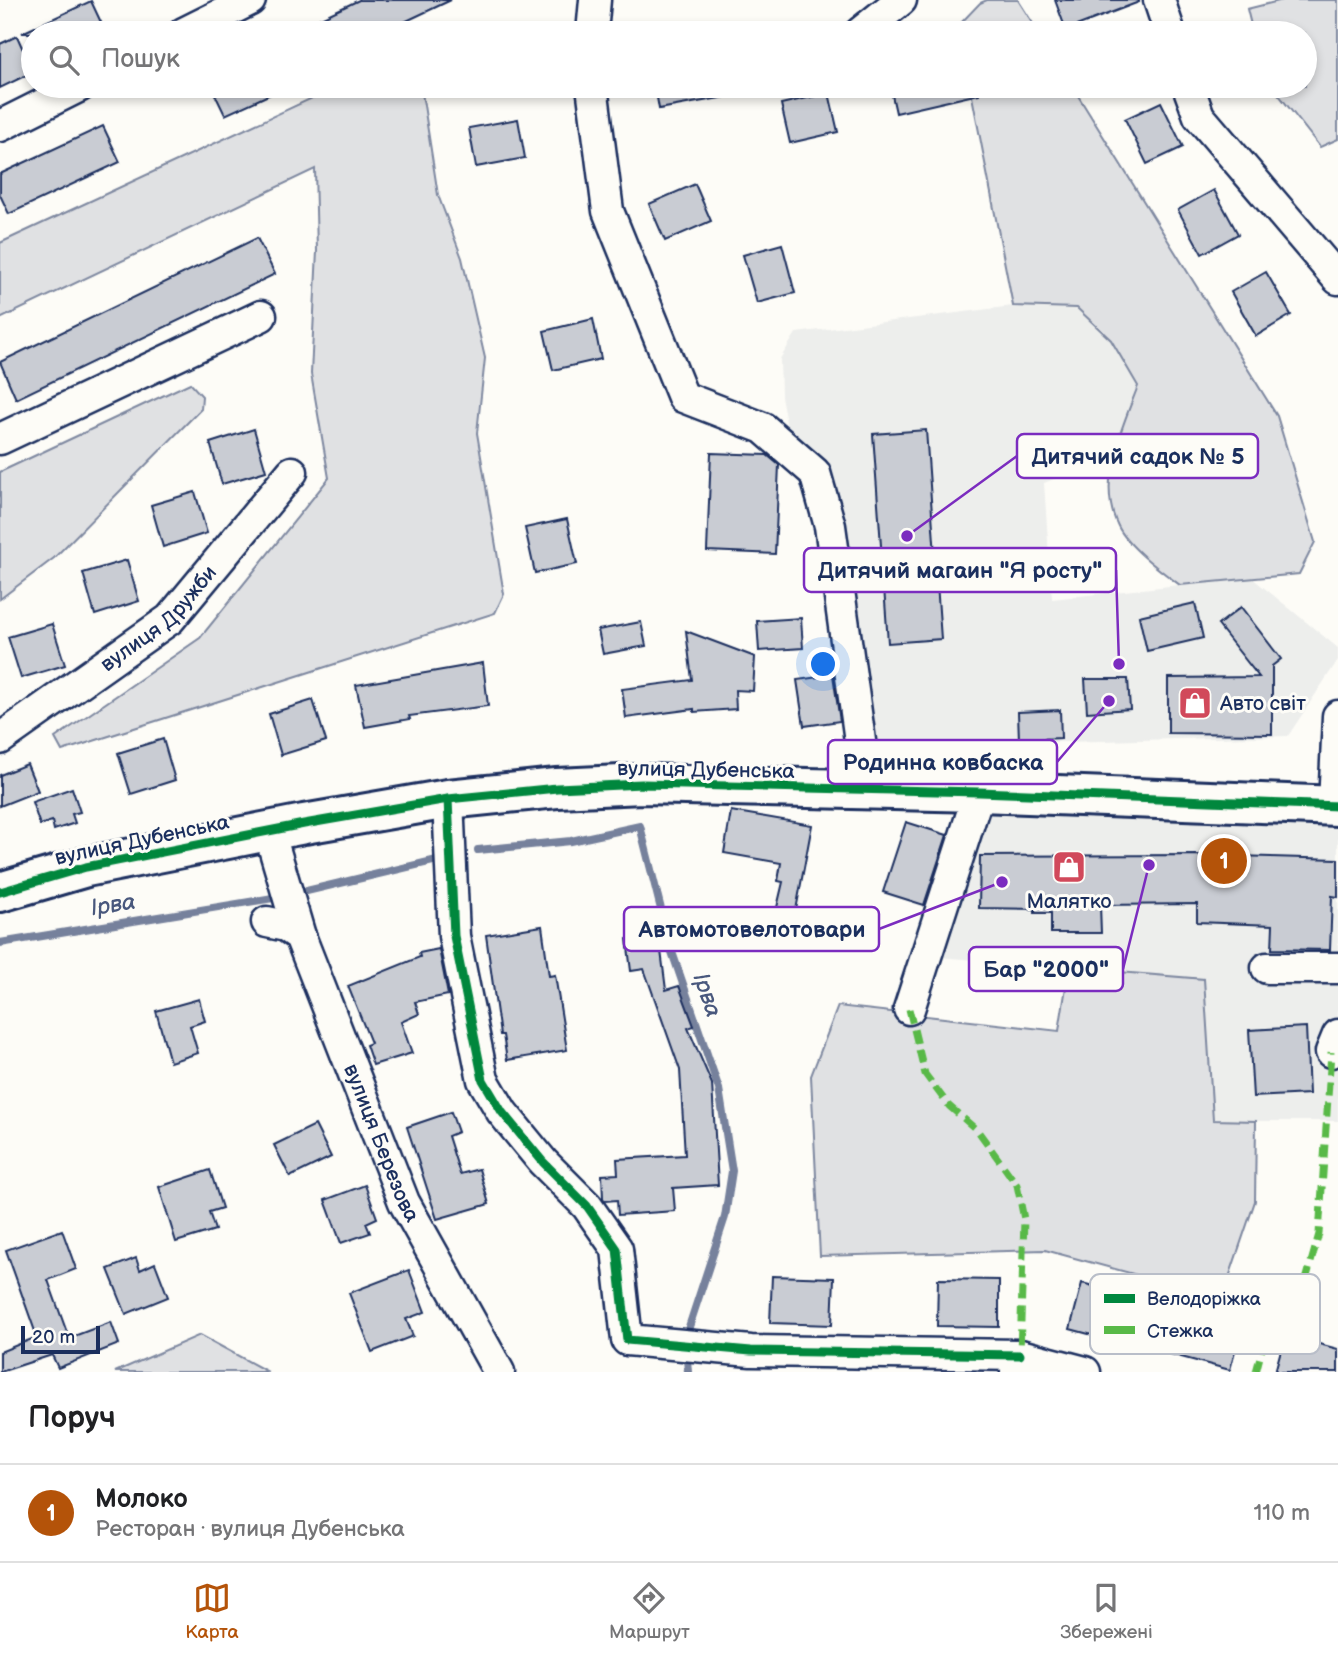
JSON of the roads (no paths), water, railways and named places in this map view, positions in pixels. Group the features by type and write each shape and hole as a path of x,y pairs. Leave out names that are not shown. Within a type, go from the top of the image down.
{"main road":[{"name":"вулиця Дубенська","path":"0,892 86,867 448,799 642,783 979,792 1336,806"}],"street":[{"path":"208,21 250,0"},
{"path":"593,21 595,0"},
{"path":"875,21 901,0"},
{"path":"1159,0 1166,21"},
{"path":"0,126 55,98"},
{"path":"594,98 608,211 683,397 763,428 814,473 830,526 867,791"},
{"path":"1192,98 1199,116 1338,279"},
{"path":"0,439 261,316"},
{"name":"вулиця Дружби","path":"0,739 170,619 292,472"},
{"path":"1336,806 1338,716"},
{"path":"909,1009 979,792"},
{"path":"448,799 454,936 483,1080 502,1112 543,1162 587,1206 617,1249 627,1340 751,1351 1018,1364 1085,1372"},
{"name":"вулиця Березова","path":"269,831 300,936 404,1202 499,1372"},
{"path":"267,922 286,926 300,936"},
{"path":"1267,968 1338,968"}],"waterway":[{"name":"Ірва","path":"478,850 571,841 640,826 671,949 719,1089 732,1171 725,1217 687,1333"},
{"name":"Ірва","path":"294,894 437,860"},
{"name":"Ірва","path":"0,943 273,898"},
{"name":"Ірва","path":"687,1359 688,1372"}],"place":[{"name":"Дитячий садок № 5","path":"907,536"},
{"name":"Дитячий магаин \"Я росту\"","path":"1119,664"},
{"name":"Родинна ковбаска","path":"1109,701"},
{"name":"Авто світ","path":"1195,703"},
{"name":"Молоко","path":"1224,861"},
{"name":"Бар \"2000\"","path":"1149,865"},
{"name":"Малятко","path":"1069,867"},
{"name":"Автомотовелотовари","path":"1002,882"}]}
